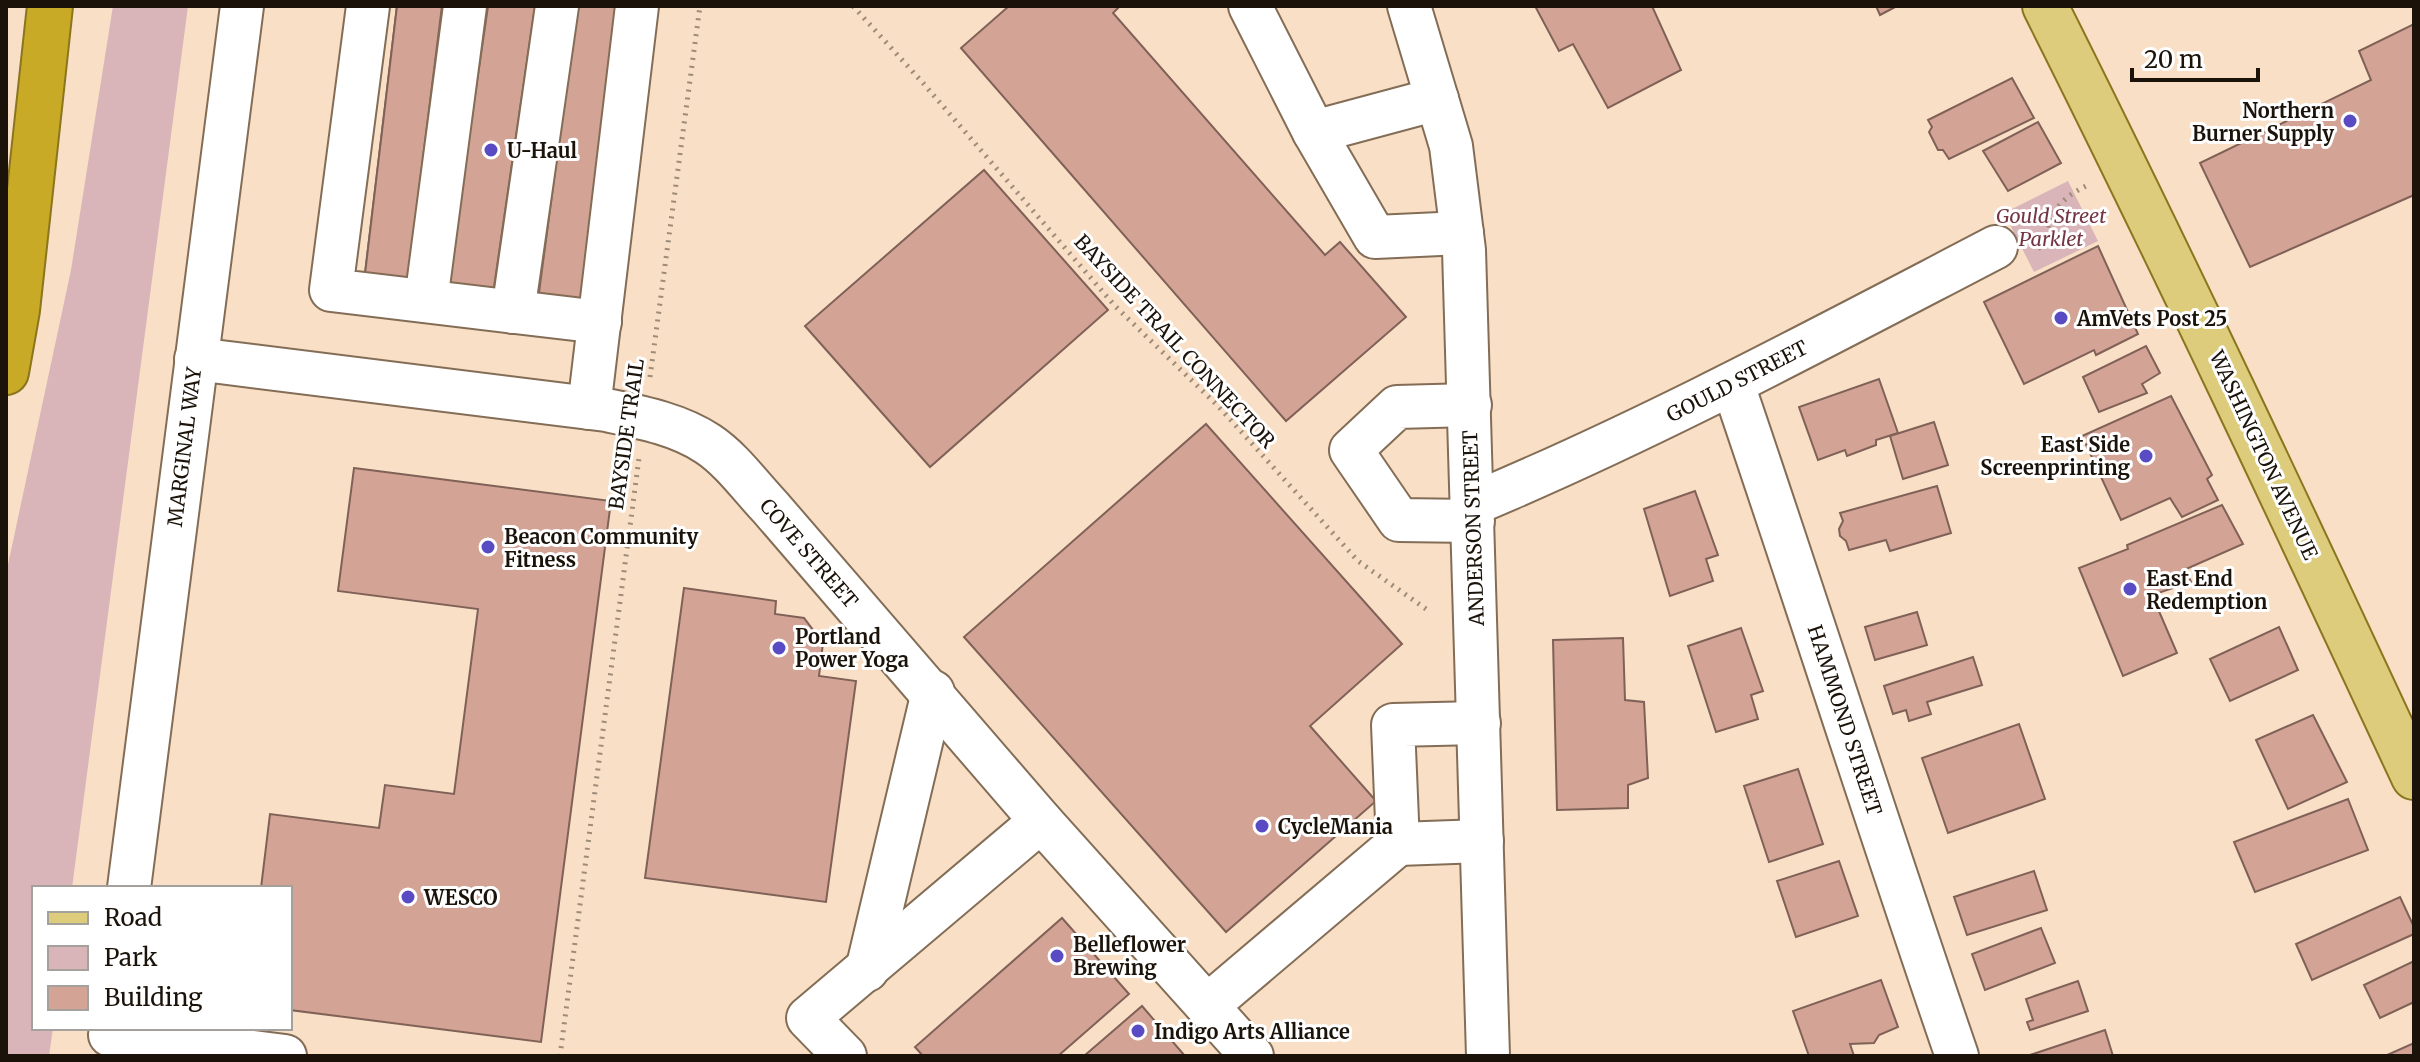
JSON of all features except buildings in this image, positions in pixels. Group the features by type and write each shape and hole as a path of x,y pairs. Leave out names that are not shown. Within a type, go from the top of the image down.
{"highway":[{"path":"6,183 50,10"},
{"path":"6,372 17,310 50,10"}],"main road":[{"name":"WASHINGTON AVENUE","path":"2045,6 2272,470 2414,777"}],"street":[{"name":"MARGINAL WAY","path":"129,886 242,6"},
{"path":"368,6 331,290 600,322"},
{"path":"426,301 465,6"},
{"path":"513,312 557,6"},
{"path":"589,408 637,6"},
{"path":"1250,6 1314,132 1375,237 1462,233"},
{"name":"ANDERSON STREET","path":"1409,6 1451,146 1462,233 1470,405 1488,1056"},
{"path":"1314,132 1437,99"},
{"name":"GOULD STREET","path":"1473,513 1733,385 1996,247"},
{"name":"COVE STREET","path":"196,359 589,408 644,418 707,443 725,458 933,692 1041,821 1252,1056"},
{"name":"HAMMOND STREET","path":"1733,385 1816,628 1889,860 1957,1056"},
{"path":"1470,405 1397,407 1351,450 1399,520 1473,513"},
{"path":"867,970 933,692"},
{"path":"1398,844 1393,725 1479,723"},
{"path":"845,1056 808,1018 1041,821"},
{"path":"1208,1005 1398,844 1482,841"},
{"path":"110,1040 178,1050 285,1056"}],"path":[{"name":"BAYSIDE TRAIL","path":"560,1056 700,6"},
{"name":"BAYSIDE TRAIL CONNECTOR","path":"853,6 1115,306 1218,406 1358,561 1426,609"},
{"path":"1996,247 2026,255 2041,248 2060,203 2074,192 2126,167"}],"green space":[{"path":"113,6 188,6 72,886 32,886 32,1030 53,1030 49,1056 6,1056 6,574 71,270"},
{"name":"Gould Street Parklet","path":"2068,181 2098,241 2034,272 2004,213"}],"place":[{"name":"Northern Burner Supply","path":"2350,121"},
{"name":"U-Haul","path":"491,150"},
{"name":"AmVets Post 25","path":"2061,318"},
{"name":"East Side Screenprinting","path":"2146,456"},
{"name":"Beacon Community Fitness","path":"488,547"},
{"name":"East End Redemption","path":"2130,589"},
{"name":"Portland Power Yoga","path":"779,648"},
{"name":"CycleMania","path":"1262,826"},
{"name":"WESCO","path":"408,897"},
{"name":"Belleflower Brewing","path":"1057,956"},
{"name":"Indigo Arts Alliance","path":"1138,1031"}]}
